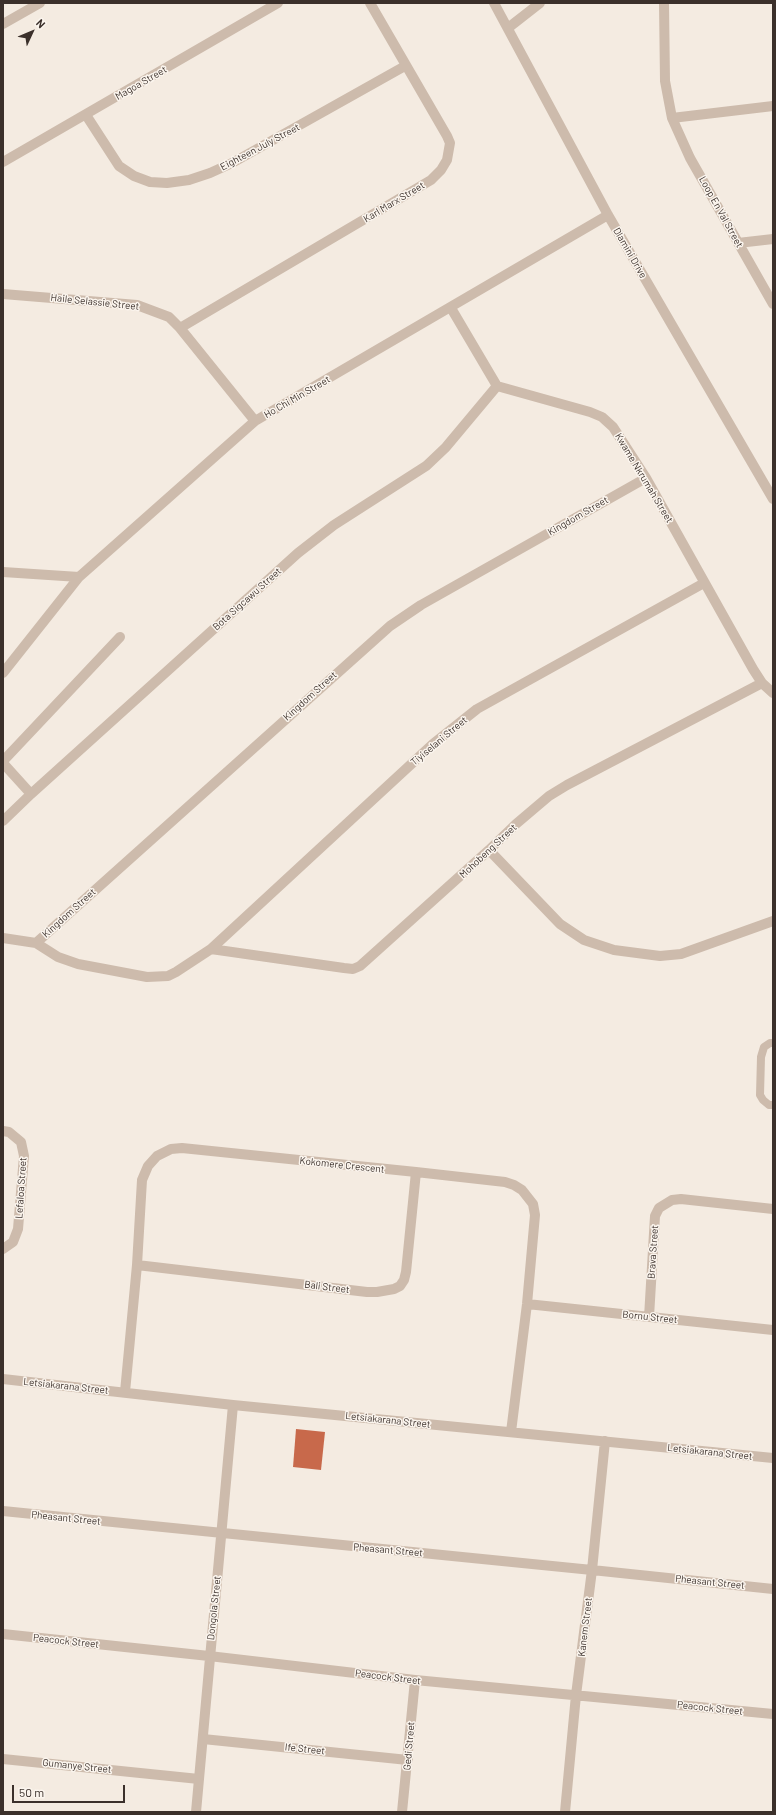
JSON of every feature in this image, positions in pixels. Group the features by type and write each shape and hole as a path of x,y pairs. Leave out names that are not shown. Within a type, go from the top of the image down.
{"street":[{"path":"3,24 40,3"},
{"name":"Magoa Street","path":"3,162 278,3"},
{"name":"Karl Marx Street","path":"180,328 431,180 441,170 450,151 450,143 370,3"},
{"name":"Dlamini Drive","path":"494,3 608,215 773,499"},
{"path":"508,28 540,3"},
{"name":"Loop En Val Street","path":"664,3 665,81 672,118 690,158 773,304"},
{"name":"Eighteen July Street","path":"86,115 119,166 134,176 150,182 167,183 189,180 210,173 232,163 405,66"},
{"path":"672,118 773,106"},
{"name":"Ho Chi Min Street","path":"3,673 79,577 255,421 608,215"},
{"path":"738,243 773,239"},
{"name":"Haile Selassie Street","path":"3,294 137,305 169,317 180,328 255,421"},
{"path":"451,308 496,386"},
{"name":"Kwame Nkrumah Street","path":"496,386 590,412 602,417 617,431 646,478 704,583 762,683 773,693"},
{"name":"Bota Sigcawu Street","path":"3,821 298,553 334,525 426,466 446,447 496,386"},
{"name":"Kingdom Street","path":"3,938 36,943 390,626 421,605 646,478"},
{"path":"3,572 79,577"},
{"name":"Tiyiselani Street","path":"36,943 58,957 78,964 158,978 176,972 211,949 428,749 477,709 704,583"},
{"path":"31,794 3,762 120,637"},
{"name":"Mohobeng Street","path":"211,949 344,968 353,969 360,966 489,850 532,809 567,785 762,683"},
{"path":"489,850 560,924 584,940 614,950 660,956 681,954 773,921"},
{"name":"Lefaloa Street","path":"3,1131 9,1132 20,1142 24,1156 18,1229 13,1242 3,1249"},
{"name":"Kokomere Crescent","path":"125,1392 144,1172 157,1156 171,1149 182,1148 416,1172 505,1182 514,1185 528,1197 533,1204 536,1215 527,1304 511,1432"},
{"name":"Bali Street","path":"137,1265 367,1292 394,1289 400,1286 405,1276 416,1172"},
{"name":"Brava Street","path":"649,1317 655,1216 662,1205 672,1200 681,1199 773,1209"},
{"name":"Bornu Street","path":"527,1304 773,1330"},
{"name":"Letsiakarana Street","path":"3,1379 233,1405 773,1458"},
{"name":"Dongola Street","path":"196,1812 233,1405"},
{"name":"Kanem Street","path":"566,1812 576,1695 592,1570 605,1441"},
{"name":"Pheasant Street","path":"3,1511 773,1589"},
{"name":"Peacock Street","path":"3,1634 415,1680 773,1714"},
{"name":"Gedi Street","path":"402,1812 415,1680"},
{"name":"Ife Street","path":"203,1739 408,1760"},
{"name":"Gumanye Street","path":"3,1759 199,1779"}],"lane":[{"path":"773,1043 764,1046 761,1057 760,1095 769,1105 773,1105"}],"building":[{"path":"296,1429 325,1432 321,1470 293,1467"}]}
